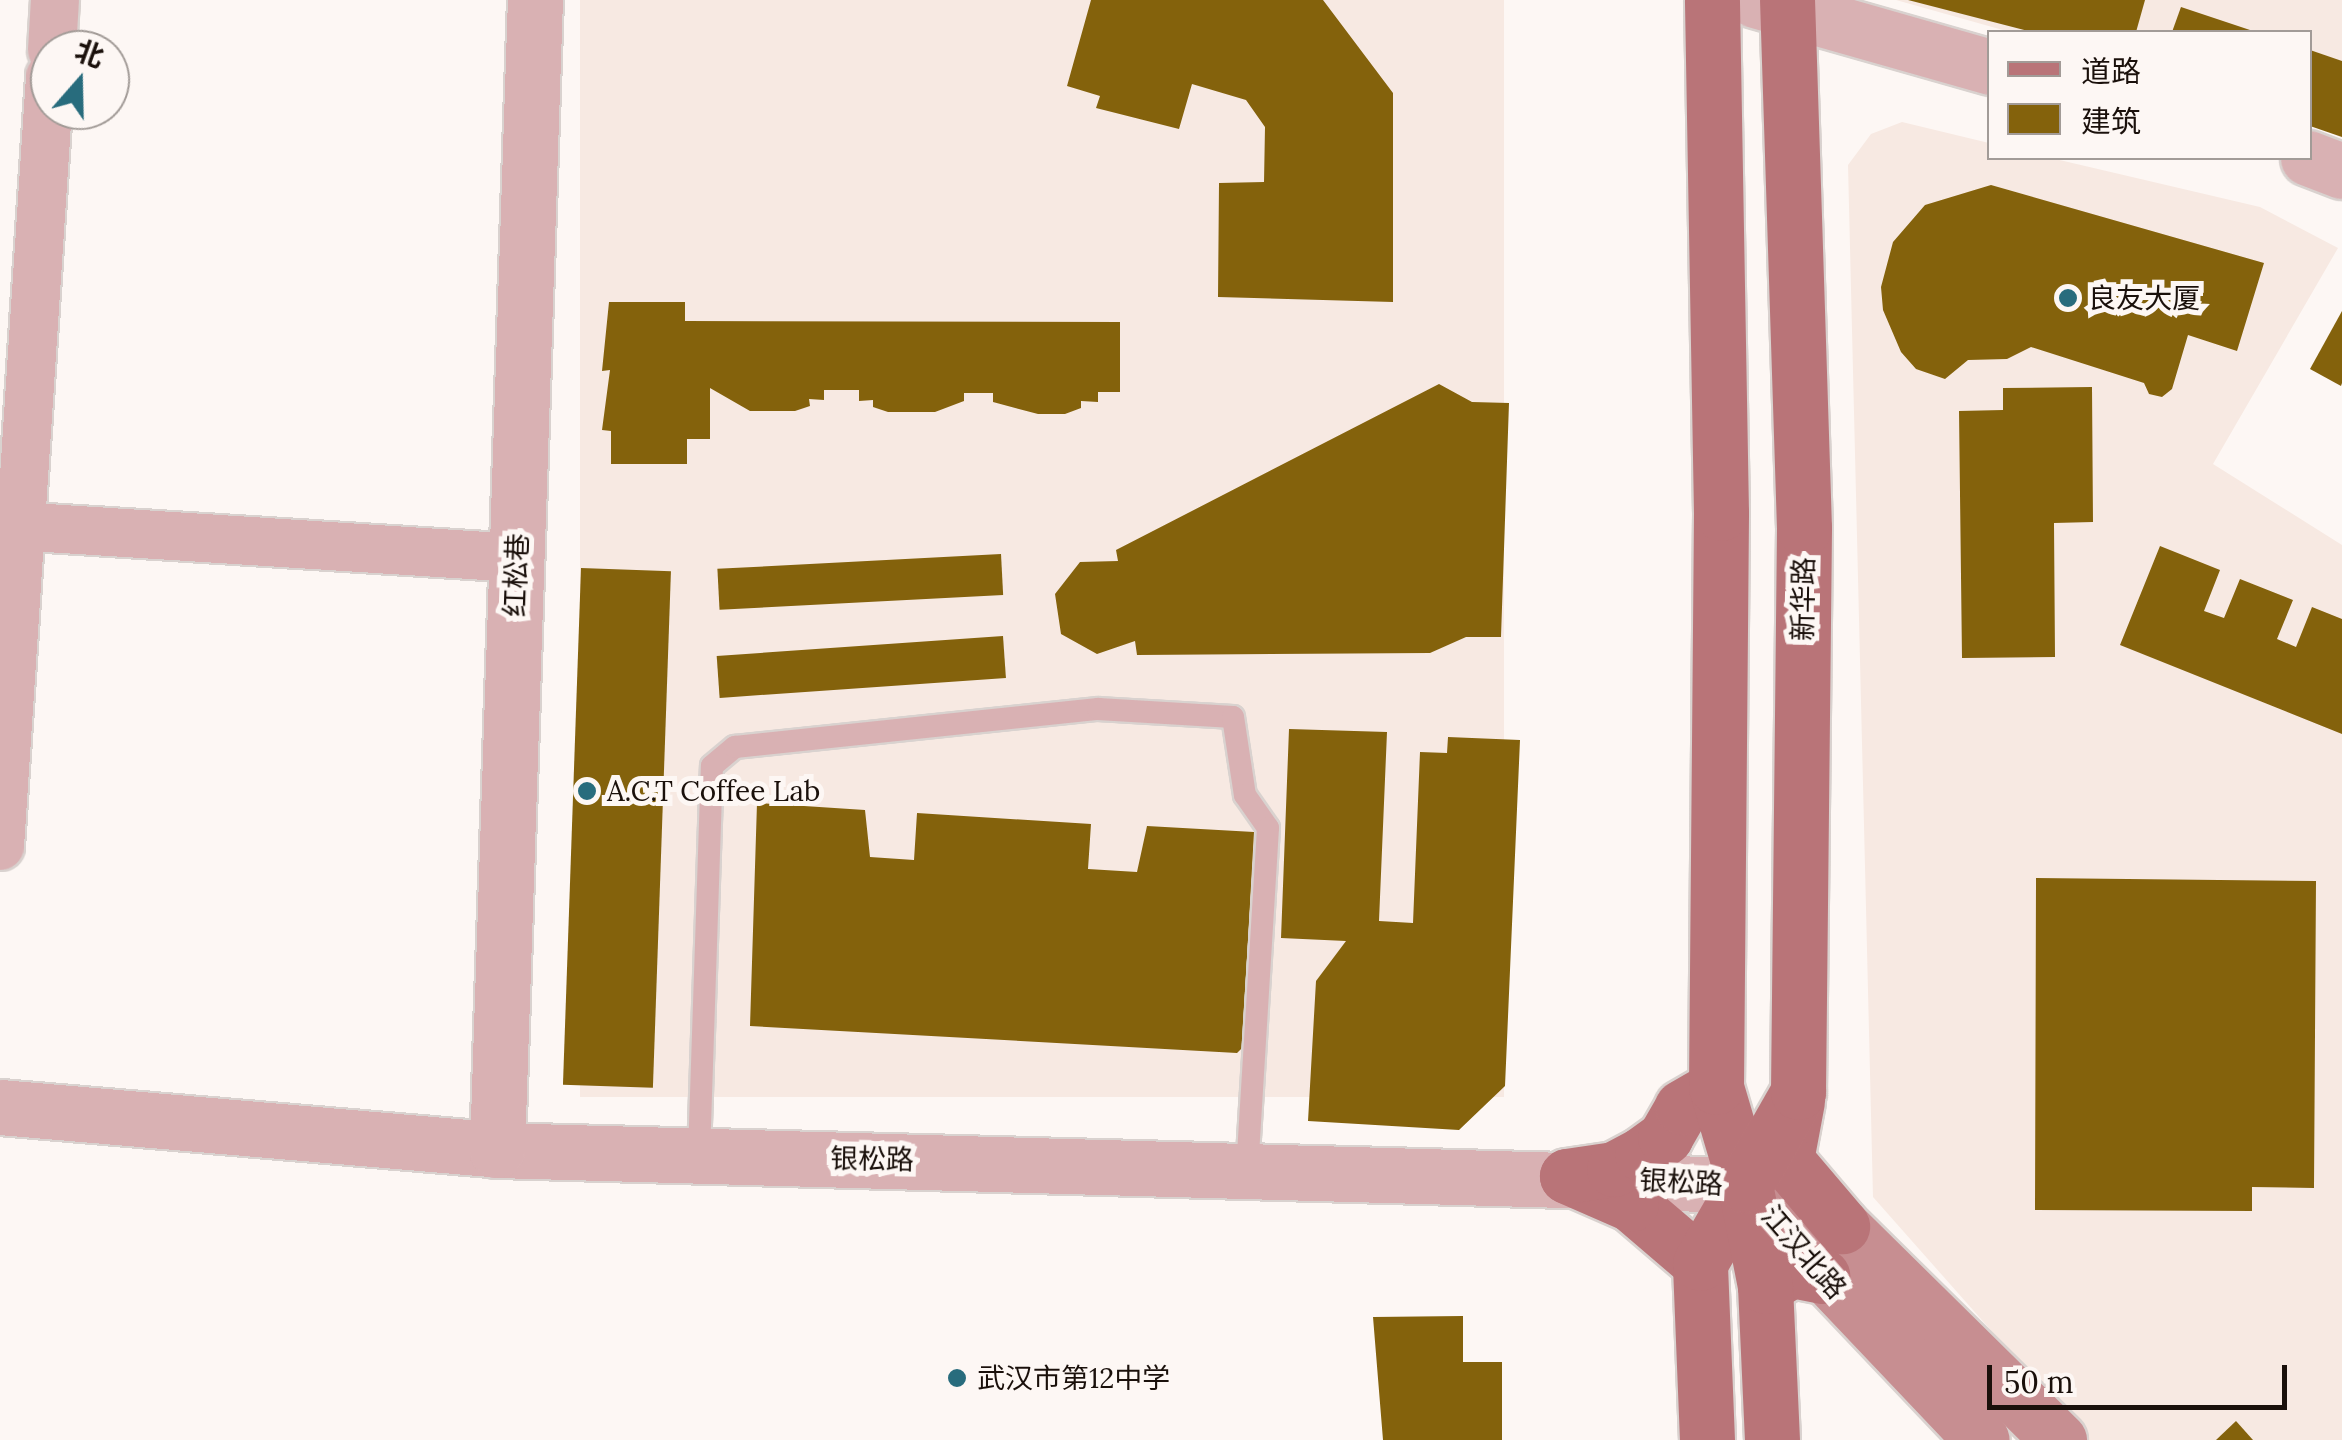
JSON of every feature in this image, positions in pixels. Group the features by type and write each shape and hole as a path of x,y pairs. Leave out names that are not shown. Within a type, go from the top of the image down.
{"main road":[{"path":"1712,0 1721,513 1716,1086 1745,1185 1765,1286 1772,1440"},
{"name":"新华路","path":"1700,1263 1798,1092 1804,528 1777,3"},
{"path":"1567,1176 1614,1169 1642,1154 1665,1137 1682,1106 1716,1086"},
{"path":"1798,1092 1786,1160 1842,1226"},
{"path":"1567,1176 1631,1204 1700,1263 1707,1440"},
{"name":"江汉北路","path":"1745,1185 1842,1226 2058,1440"},
{"name":"江汉北路","path":"1745,1185 1822,1276 1982,1440"},
{"path":"1765,1286 1792,1270 1822,1276"}],"street":[{"path":"53,30 55,0"},
{"name":"红松巷","path":"497,1150 535,0"},
{"path":"1777,3 1987,67"},
{"path":"0,846 10,526 45,130"},
{"path":"2312,160 2342,171"},
{"path":"10,526 517,558"},
{"name":"银松路","path":"0,1107 497,1150 1567,1176 1745,1185"}],"lane":[{"path":"699,1155 712,766 735,747 1098,709 1233,716 1245,795 1268,828 1247,1168"}],"shaded area":[{"path":"580,0 1504,0 1504,1097 580,1097"},
{"path":"1896,0 2342,0 2342,138 2312,124 2312,30 2003,30"},
{"path":"1902,122 1987,143 1987,160 2060,160 2260,207 2338,248 2213,464 2342,545 2342,1440 2088,1440 1873,1197 1848,165 1871,134"}],"building":[{"path":"1091,0 1323,0 1393,93 1393,302 1218,297 1219,183 1264,182 1265,127 1246,100 1192,84 1179,129 1096,108 1100,96 1067,86"},
{"path":"1908,0 2145,0 2137,30 2024,30"},
{"path":"2181,7 2250,30 2173,30"},
{"path":"2312,51 2342,61 2342,137 2312,127"},
{"name":"良友大厦","path":"1991,185 2264,263 2237,351 2188,335 2172,389 2162,397 2149,394 2144,383 2031,347 2007,359 1968,360 1945,379 1916,369 1901,352 1883,310 1881,287 1893,242 1925,205"},
{"path":"609,302 685,302 685,321 1120,322 1120,392 1098,392 1098,402 1081,401 1081,408 1065,414 1038,414 993,402 993,393 964,393 964,401 935,412 888,412 873,407 873,400 859,401 859,390 824,390 824,400 809,399 810,406 795,411 750,411 710,388 710,439 687,439 687,464 611,464 611,431 602,430 610,370 602,371"},
{"path":"2342,311 2342,383 2341,386 2310,369"},
{"path":"1439,384 1472,402 1509,403 1501,637 1466,637 1430,653 1137,655 1135,641 1097,654 1061,634 1055,594 1080,562 1118,561 1116,550"},
{"path":"2092,387 2093,522 2054,523 2055,657 1962,658 1959,411 2003,410 2003,388"},
{"path":"2160,546 2220,570 2204,611 2224,618 2240,579 2293,600 2277,639 2296,647 2312,607 2342,619 2342,734 2120,645"},
{"path":"1001,554 1003,595 720,610 717,569"},
{"path":"581,568 671,571 653,1088 563,1085"},
{"path":"1003,636 1006,678 720,698 717,656"},
{"path":"1289,729 1387,732 1379,921 1413,923 1420,752 1447,753 1448,737 1520,740 1505,1086 1459,1130 1308,1121 1316,981 1346,941 1281,938"},
{"path":"757,803 865,810 870,857 914,860 917,813 1091,824 1088,869 1137,872 1147,826 1254,832 1242,1048 1237,1053 750,1026"},
{"path":"2036,878 2316,881 2314,1188 2252,1187 2252,1211 2035,1210"},
{"path":"1463,1316 1463,1362 1502,1362 1502,1440 1383,1440 1373,1317"},
{"path":"2236,1421 2253,1440 2216,1440"}],"place":[{"name":"良友大厦","path":"2068,298"},
{"name":"A.C.T Coffee Lab","path":"587,791"},
{"name":"武汉市第12中学","path":"957,1378"}]}
